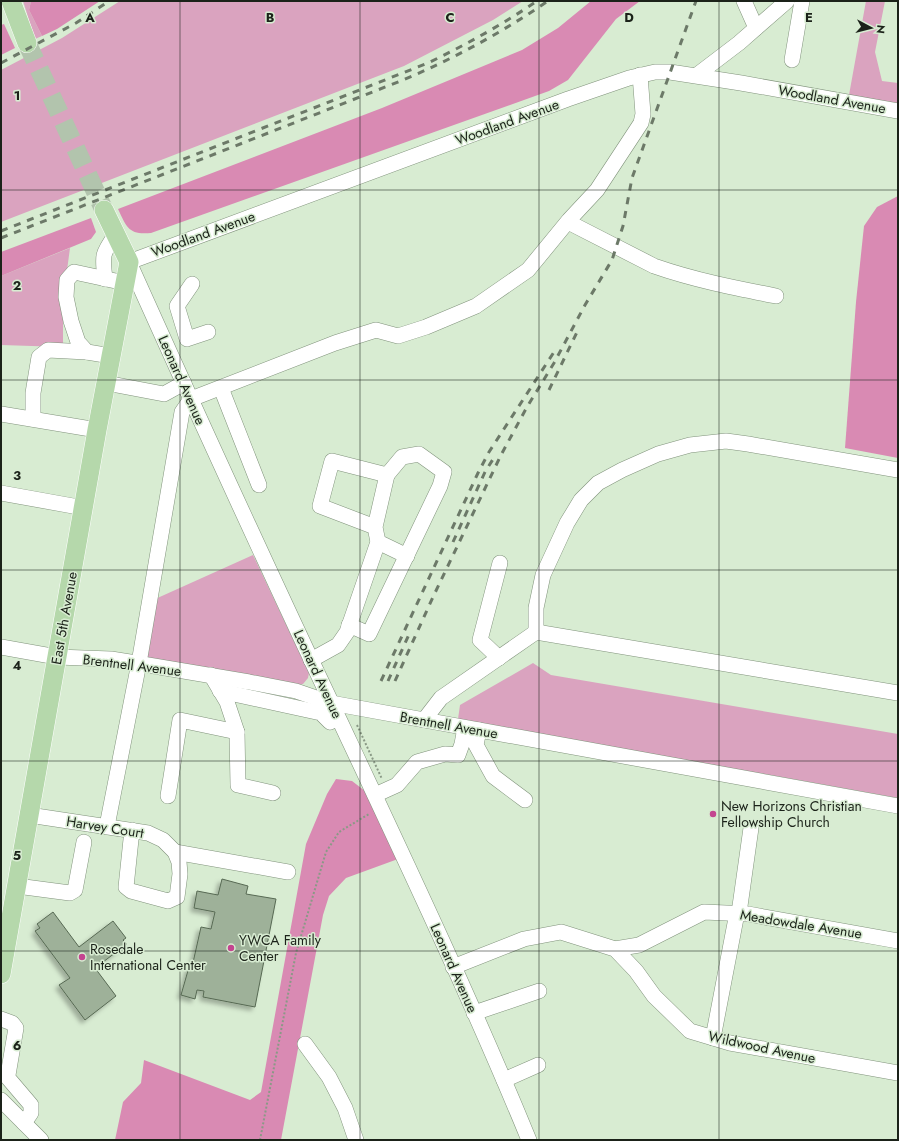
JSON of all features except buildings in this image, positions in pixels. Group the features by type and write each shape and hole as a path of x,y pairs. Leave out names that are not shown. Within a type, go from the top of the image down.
{"main road":[{"path":"11,1 27,43"},
{"name":"Leonard Avenue","path":"104,210 128,262"},
{"name":"East 5th Avenue","path":"1,974 7,904 17,886 128,262"}],"street":[{"path":"744,1 756,28"},
{"path":"696,75 739,43 787,1"},
{"path":"792,60 802,1"},
{"name":"Woodland Avenue","path":"128,262 568,99 629,78 655,72 696,75 898,111"},
{"path":"107,826 139,663 182,412 191,399 335,343 376,330 398,336 426,327 476,306 528,270 597,190 641,123 643,114 640,76"},
{"path":"568,222 654,266 712,283 776,296"},
{"path":"105,279 103,260 105,250 116,234"},
{"name":"Leonard Avenue","path":"128,262 331,704"},
{"path":"87,352 78,342 71,321 66,297 67,280 74,272 125,283"},
{"path":"192,284 177,306 182,324 187,339 208,332"},
{"path":"160,330 182,324"},
{"path":"33,419 33,393 39,358 48,350 87,352 111,356"},
{"path":"106,383 164,394 184,383"},
{"path":"221,388 259,485"},
{"path":"1,414 97,430"},
{"path":"536,632 536,608 543,575 566,523 581,500 598,483 622,470 658,454 690,445 726,442 748,444 898,470"},
{"path":"311,660 338,645 347,632 349,625 378,542 375,527 387,476 402,457 419,454 444,472 440,486 369,634 349,625"},
{"path":"375,527 320,506 332,461 387,476"},
{"path":"1,493 84,508"},
{"path":"378,542 407,556"},
{"path":"498,658 480,640 500,563"},
{"path":"424,720 441,698 536,632 898,693"},
{"name":"Brentnell Avenue","path":"1,647 57,657 111,659 211,675 296,691 331,704 343,712 424,720 898,806"},
{"path":"211,675 227,702 237,732 238,785 273,793"},
{"path":"220,691 321,713 330,722 343,712"},
{"path":"292,707 296,691"},
{"name":"Leonard Avenue","path":"343,712 381,797 453,967 504,1080 528,1140"},
{"path":"168,796 180,720 237,732"},
{"path":"381,797 397,785 417,762 445,754 458,755 462,744 472,729"},
{"path":"472,729 476,745 493,776 525,800"},
{"name":"Harvey Court","path":"30,815 148,833 163,840 175,852"},
{"path":"713,1038 738,914 751,828"},
{"path":"132,830 126,887 131,891 168,901 177,897 180,874 179,862 175,852"},
{"path":"17,886 70,894 75,890 84,842"},
{"path":"175,852 288,872"},
{"name":"Meadowdale Avenue","path":"615,949 639,946 704,912 748,914 898,941"},
{"name":"Wildwood Avenue","path":"453,967 524,939 561,932 615,949 636,971 654,996 690,1031 730,1043 898,1074"},
{"path":"474,1013 539,991"},
{"path":"1,1019 12,1023 16,1028 8,1078 31,1105 32,1113 24,1123"},
{"path":"305,1044 329,1077 344,1108 356,1140"},
{"path":"504,1080 538,1065"},
{"path":"1,1100 41,1140"}],"path":[{"path":"260,1140 296,953 326,852 339,832 381,797 343,712"}],"shaded area":[{"path":"23,1 31,1 29,10 42,36 35,39"},
{"path":"31,1 100,1 57,29 42,36 29,10"},
{"path":"120,1 523,1 493,20 404,66 1,222 1,70 62,38"},
{"path":"591,1 640,1 616,19 568,80 549,91 151,233 138,233 130,229 118,209 382,108 522,50 558,28"},
{"path":"866,1 885,1 875,52 882,81 898,83 898,104 849,95"},
{"path":"4,24 15,48 1,55 1,25"},
{"path":"898,196 898,458 845,448 856,302 864,226 877,207"},
{"path":"91,218 96,232 91,239 1,276 1,252"},
{"path":"70,248 63,300 63,347 1,345 1,276"},
{"path":"253,555 309,673 308,678 303,684 294,685 145,657 153,600"},
{"path":"533,663 551,675 898,734 898,798 458,719 460,705"},
{"path":"336,779 352,781 365,791 398,859 346,878 329,896 323,915 281,1140 115,1140 123,1102 141,1083 144,1060 250,1100 261,1092 306,844 327,794"}],"tunnel":[{"path":"27,43 104,210"}],"railway":[{"path":"1,63 76,23 109,1"},
{"path":"1,238 403,80 441,63 477,44 513,24 548,1"},
{"path":"395,681 433,597 501,455 527,407 554,363 585,305 612,260 623,226 632,178 696,1"},
{"path":"1,231 428,63 482,35 534,3"},
{"path":"549,390 578,330"},
{"path":"381,681 489,452 554,352"},
{"path":"453,542 485,472 495,456"},
{"path":"388,681 411,630"}],"place":[{"name":"New Horizons Christian Fellowship Church","path":"713,814"},
{"name":"YWCA Family Center","path":"231,948"},
{"name":"Rosedale International Center","path":"82,957"}]}
